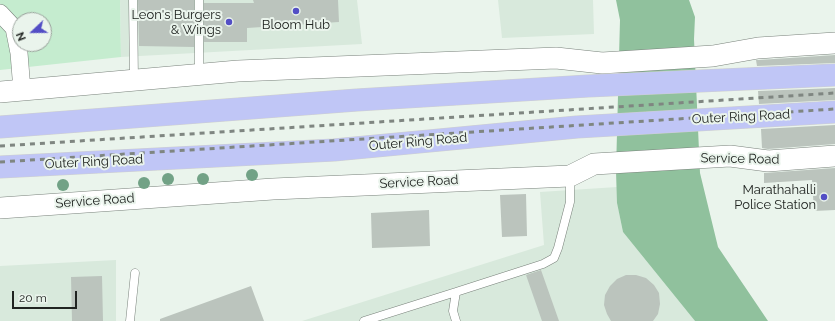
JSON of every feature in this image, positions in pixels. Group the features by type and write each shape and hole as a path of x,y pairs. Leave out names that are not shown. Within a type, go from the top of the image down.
{"highway":[{"path":"0,127 357,100 603,85 835,75"},
{"name":"Outer Ring Road","path":"0,167 334,150 577,127 835,112"}],"street":[{"path":"0,13 14,28 19,53 22,90"},
{"path":"0,92 238,71 556,58 602,63 713,56 758,48 835,43"},
{"name":"Service Road","path":"0,208 273,189 570,176 594,164 730,156 768,161 835,156"}],"lane":[{"path":"133,0 134,80"},
{"path":"199,0 199,74"},
{"path":"364,321 543,264 554,258 570,202 570,176"},
{"path":"130,321 135,273"},
{"path":"456,292 453,311 456,321"}],"shaded area":[{"path":"0,0 120,0 121,57 0,70"},
{"path":"120,0 357,0 362,44 121,57"},
{"path":"498,0 593,0 594,34 502,38"},
{"path":"616,0 689,0 695,17 694,39 700,173 718,247 768,321 695,321 623,232 617,203 616,171 620,20"},
{"path":"617,187 617,203 623,232 695,321 302,321 544,245 540,192"},
{"path":"116,260 116,321 0,321 0,266"}],"building":[{"path":"138,0 194,0 194,47 139,46"},
{"path":"253,0 338,0 339,22 247,28 247,42 204,42 204,3 254,3"},
{"path":"835,55 835,63 757,66 756,60 759,60"},
{"path":"835,88 835,100 759,104 758,91"},
{"path":"835,125 835,144 768,149 762,148 761,129"},
{"path":"835,168 835,210 814,211 812,180 764,183 764,173"},
{"path":"526,194 527,236 502,237 500,195"},
{"path":"429,210 430,246 372,248 371,213"},
{"path":"541,270 559,321 542,321 526,275"},
{"path":"626,275 636,275 646,278 654,285 659,293 660,304 658,314 653,321 611,321 604,305 605,295 610,286 617,279"},
{"path":"102,276 103,321 72,321 71,277"},
{"path":"251,286 264,321 160,321 160,319"}],"railway":[{"path":"0,146 835,93"},
{"path":"0,162 835,109"}],"place":[{"name":"Bloom Hub","path":"296,11"},
{"name":"Leon's Burgers & Wings","path":"229,22"},
{"name":"Marathahalli Police Station","path":"824,197"}]}
